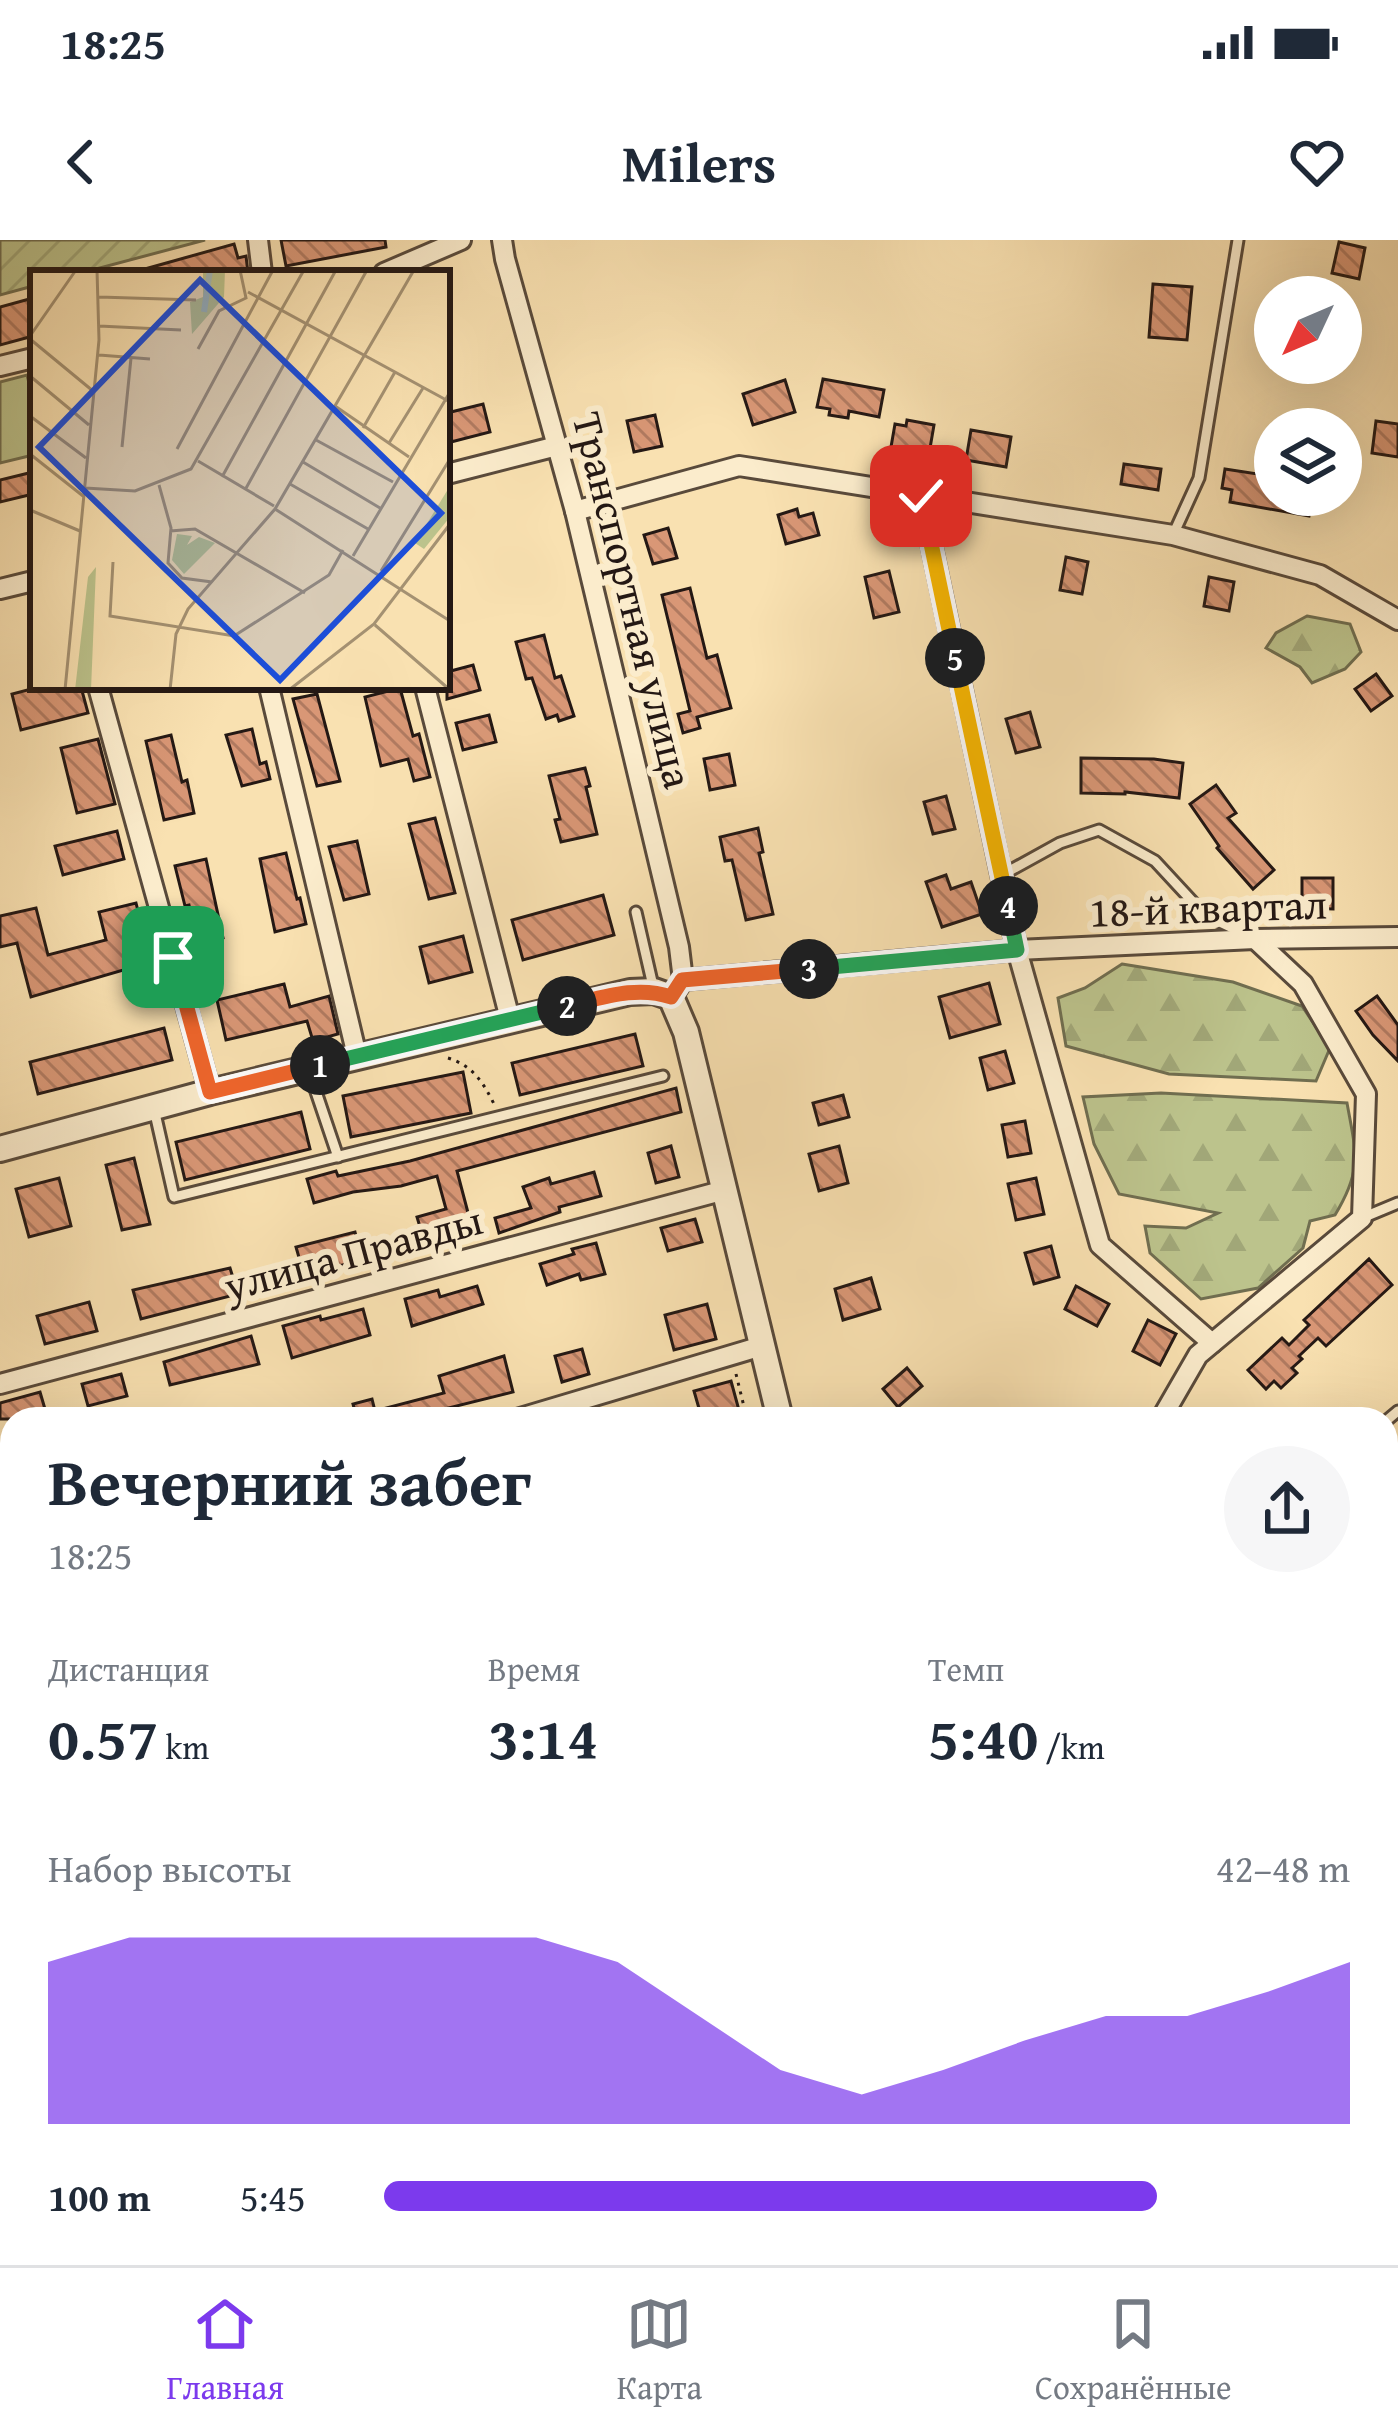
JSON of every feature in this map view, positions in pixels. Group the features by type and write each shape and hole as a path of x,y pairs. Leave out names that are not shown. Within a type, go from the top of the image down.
{"street":[{"path":"258,240 262,270"},
{"path":"392,270 461,240"},
{"path":"486,240 503,249"},
{"name":"Транспортная улица","path":"503,249 575,511 680,947 670,989 686,1033 777,1407"},
{"path":"0,366 30,359"},
{"path":"450,473 557,446"},
{"path":"575,511 739,466 1173,536 1320,575 1398,620"},
{"path":"921,496 1017,950 1100,1245 1212,1343"},
{"path":"0,589 30,582"},
{"path":"99,690 210,1092"},
{"path":"270,690 357,1056"},
{"path":"426,690 510,1019"},
{"name":"18-й квартал","path":"670,989 1017,950 1398,937"},
{"path":"1168,1407 1198,1355 1362,1218 1366,1094 1303,984 1255,939"},
{"path":"0,1149 510,1019 630,992 670,989"},
{"name":"улица Правды","path":"0,1384 725,1190"},
{"path":"557,1407 762,1346"}],"lane":[{"path":"1173,536 1199,478 1238,240"},
{"path":"1001,875 1060,843 1099,830 1155,861 1205,915 1255,939"},
{"path":"637,912 670,989"},
{"path":"308,1068 338,1157"},
{"path":"154,1109 174,1197 664,1076"},
{"path":"1362,1218 1398,1203"}],"path":[{"path":"442,1057 461,1063 483,1080 500,1117"},
{"path":"731,1355 744,1407"}],"green space":[{"path":"0,240 205,240 92,270 30,270 30,287 0,295"},
{"path":"27,375 30,456 0,463 0,382"},
{"path":"1307,616 1350,624 1361,652 1345,669 1312,683 1300,667 1266,648 1276,633"},
{"path":"1122,964 1233,982 1302,1006 1330,1048 1316,1081 1169,1074 1066,1046 1058,998 1085,988"},
{"path":"1161,1093 1347,1103 1355,1161 1344,1199 1335,1215 1310,1221 1303,1248 1258,1288 1201,1299 1150,1253 1145,1226 1186,1228 1218,1213 1119,1194 1094,1144 1083,1097"}],"building":[{"path":"281,240 385,240 386,247 286,266"},
{"path":"1339,242 1365,248 1360,276 1332,273"},
{"path":"234,244 238,258 246,256 248,270 145,270"},
{"path":"1153,284 1192,287 1187,340 1149,337"},
{"path":"30,299 30,337 0,345 0,307"},
{"path":"823,379 884,390 879,417 849,411 848,418 829,415 830,409 817,407"},
{"path":"785,380 795,412 753,425 743,394"},
{"path":"483,404 490,432 450,442 450,412"},
{"path":"655,415 662,446 634,452 627,421"},
{"path":"907,420 934,425 929,454 891,447 895,424 906,426"},
{"path":"1376,421 1398,424 1398,457 1372,453"},
{"path":"971,430 1011,437 1006,467 966,460"},
{"path":"1124,464 1161,469 1158,490 1121,484"},
{"path":"1225,469 1254,473 1254,506 1230,502 1232,490 1222,488"},
{"path":"30,473 30,495 0,502 0,480"},
{"path":"797,509 799,517 813,513 819,535 786,544 778,515"},
{"path":"668,528 677,558 653,564 644,535"},
{"path":"1066,557 1088,562 1082,594 1060,590"},
{"path":"889,571 899,612 874,618 865,577"},
{"path":"1209,577 1234,582 1229,611 1204,606"},
{"path":"690,588 707,658 717,655 731,708 697,717 700,728 683,733 678,714 690,711 662,595"},
{"path":"544,635 555,678 561,676 574,716 559,721 557,715 546,719 532,678 526,679 516,642"},
{"path":"473,665 480,690 447,699 450,671"},
{"path":"1376,674 1392,696 1371,711 1355,689"},
{"path":"30,689 82,690 88,713 21,730 12,694"},
{"path":"401,690 430,777 414,781 408,759 381,766 365,697"},
{"path":"317,694 340,781 317,786 293,699"},
{"path":"1030,712 1040,747 1016,753 1006,719"},
{"path":"489,715 496,742 463,750 456,723"},
{"path":"252,729 260,764 266,762 270,779 242,786 226,735"},
{"path":"171,735 194,813 164,820 146,741"},
{"path":"98,739 115,804 77,813 61,748"},
{"path":"729,754 735,785 710,790 704,759"},
{"path":"1081,758 1183,763 1179,798 1081,793"},
{"path":"585,768 597,834 561,842 549,776"},
{"path":"1216,785 1236,813 1228,818 1274,870 1253,889 1217,848 1190,804"},
{"path":"946,796 955,829 933,834 924,802"},
{"path":"435,818 455,893 429,899 409,824"},
{"path":"758,828 773,914 746,920 732,860 725,861 720,837"},
{"path":"117,831 124,859 63,875 55,846"},
{"path":"357,841 369,894 344,900 329,847"},
{"path":"286,853 306,924 275,932 260,859"},
{"path":"206,859 223,938 198,944 175,866"},
{"path":"946,875 951,889 971,882 982,914 942,927 926,882"},
{"path":"1302,878 1333,878 1333,909 1302,908"},
{"path":"603,895 614,935 523,960 512,920"},
{"path":"136,903 151,962 31,997 17,943 0,947 0,916 36,908 48,955 106,940 99,912"},
{"path":"463,936 472,972 429,983 420,947"},
{"path":"989,983 1000,1024 950,1038 939,997"},
{"path":"284,984 290,1007 329,996 338,1034 313,1041 307,1021 226,1040 217,1000"},
{"path":"1377,996 1398,1025 1398,1061 1356,1011"},
{"path":"164,1028 172,1060 38,1094 30,1062"},
{"path":"635,1034 643,1066 520,1095 512,1063"},
{"path":"1005,1051 1014,1083 988,1090 980,1058"},
{"path":"463,1072 471,1113 351,1137 343,1096"},
{"path":"676,1088 681,1112 457,1171 471,1224 423,1237 417,1217 446,1209 437,1176 314,1203 307,1179 410,1161"},
{"path":"843,1095 849,1117 819,1125 813,1103"},
{"path":"301,1112 310,1149 185,1180 176,1142"},
{"path":"1025,1121 1031,1153 1008,1157 1002,1125"},
{"path":"671,1146 679,1177 656,1183 648,1153"},
{"path":"839,1146 848,1183 819,1191 809,1154"},
{"path":"134,1158 150,1224 122,1230 106,1165"},
{"path":"594,1172 601,1196 559,1207 560,1212 499,1233 495,1218 531,1208 523,1187"},
{"path":"59,1178 71,1226 29,1237 16,1189"},
{"path":"1036,1178 1044,1214 1016,1220 1008,1184"},
{"path":"695,1219 702,1242 668,1251 661,1228"},
{"path":"355,1232 362,1260 304,1275 296,1247"},
{"path":"596,1243 605,1274 581,1280 579,1274 547,1285 540,1264"},
{"path":"1051,1246 1059,1277 1034,1284 1025,1253"},
{"path":"1369,1259 1392,1285 1326,1346 1318,1338 1299,1356 1302,1359 1292,1368 1297,1373 1281,1388 1274,1381 1266,1389 1248,1370 1282,1338 1289,1345 1309,1325 1304,1320"},
{"path":"230,1268 238,1294 141,1319 133,1290"},
{"path":"871,1278 880,1309 843,1320 835,1289"},
{"path":"477,1286 483,1304 412,1326 405,1299 438,1290 440,1297"},
{"path":"1076,1286 1109,1304 1097,1326 1065,1309"},
{"path":"89,1302 97,1331 45,1344 37,1316"},
{"path":"707,1304 716,1339 674,1350 665,1315"},
{"path":"363,1309 370,1335 292,1358 283,1326"},
{"path":"1148,1320 1176,1334 1160,1365 1133,1351"},
{"path":"251,1336 259,1364 170,1385 164,1362"},
{"path":"582,1349 589,1374 562,1382 555,1356"},
{"path":"504,1356 513,1392 452,1407 390,1407 444,1393 439,1376"},
{"path":"907,1368 922,1386 898,1407 883,1389"},
{"path":"121,1374 127,1396 88,1406 82,1384"},
{"path":"731,1381 738,1407 699,1407 694,1391"},
{"path":"40,1392 44,1407 0,1407 0,1403"},
{"path":"372,1399 374,1407 354,1407 353,1404"}],"route":[{"path":"173,957 210,1092 630,992 655,991 671,997 682,980 1017,950 921,496"}]}
